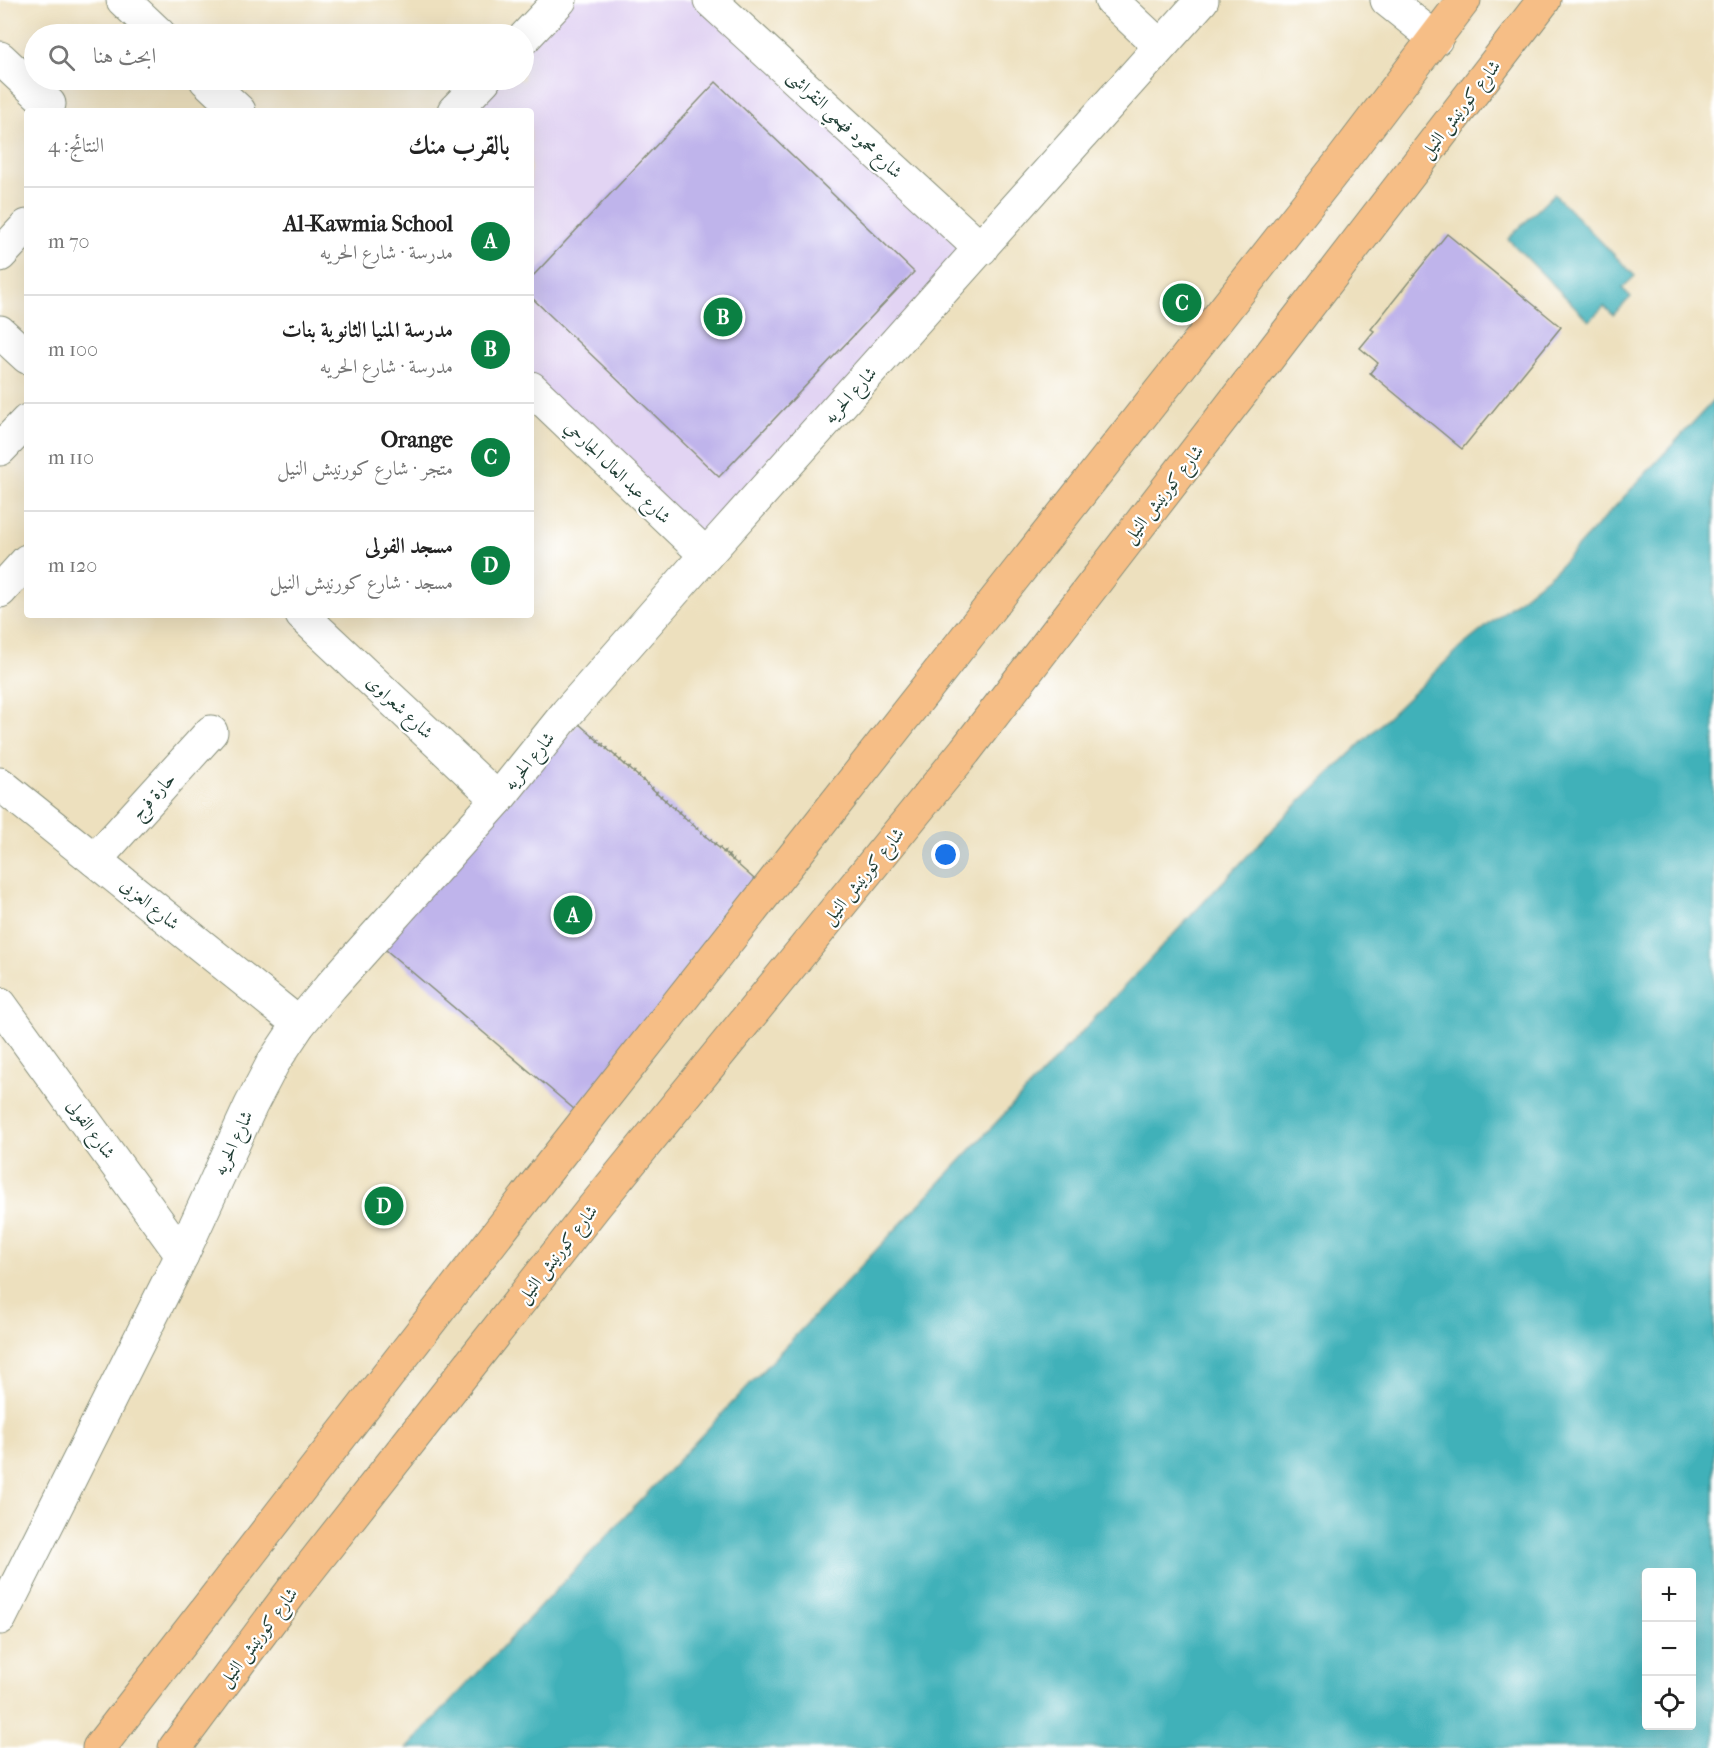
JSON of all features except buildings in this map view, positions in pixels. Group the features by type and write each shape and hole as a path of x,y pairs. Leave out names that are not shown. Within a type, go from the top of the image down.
{"main road":[{"path":"99,1748 547,1170 1436,39 1464,0"},
{"name":"شارع كورنيش النيل","path":"175,1748 295,1587 594,1207 972,742 1544,0"}],"street":[{"path":"123,0 148,24"},
{"path":"534,28 560,0"},
{"name":"شارع محمود فهمي النقراشى","path":"710,0 981,249"},
{"path":"1111,0 1160,46"},
{"name":"شارع الحريه","path":"0,1618 182,1255 251,1105 273,1063 299,1024 498,800 567,714 706,555 1202,0"},
{"path":"1387,0 1436,39"},
{"path":"0,58 24,81"},
{"path":"34,90 49,104"},
{"path":"217,90 236,108"},
{"path":"457,108 474,90"},
{"path":"0,255 24,229"},
{"path":"0,332 24,354"},
{"name":"شارع عبد العال الجارحي","path":"534,391 706,555"},
{"path":"0,449 24,423"},
{"path":"0,591 24,564"},
{"name":"شارع شعراوى","path":"305,618 498,800"},
{"name":"حارة فرج","path":"95,860 211,732"},
{"name":"شارع العزبى","path":"0,784 299,1024"},
{"name":"شارع الفولى","path":"5,1020 182,1255"}],"path":[{"path":"567,714 768,891"}],"shaded area":[{"path":"564,0 705,0 977,249 705,550 534,387 534,108 461,108 478,90 534,90 534,32"}],"water":[{"path":"1554,194 1635,276 1622,288 1631,297 1613,315 1604,306 1589,321 1508,239"},
{"path":"1714,400 1714,1748 407,1748 1284,817 1461,647 1556,570"}],"place":[{"name":"Orange","path":"1182,303"},
{"name":"مدرسة المنيا الثانوية بنات","path":"723,317"},
{"name":"Al-Kawmia School","path":"573,915"},
{"name":"مسجد الفولى","path":"384,1206"}]}
